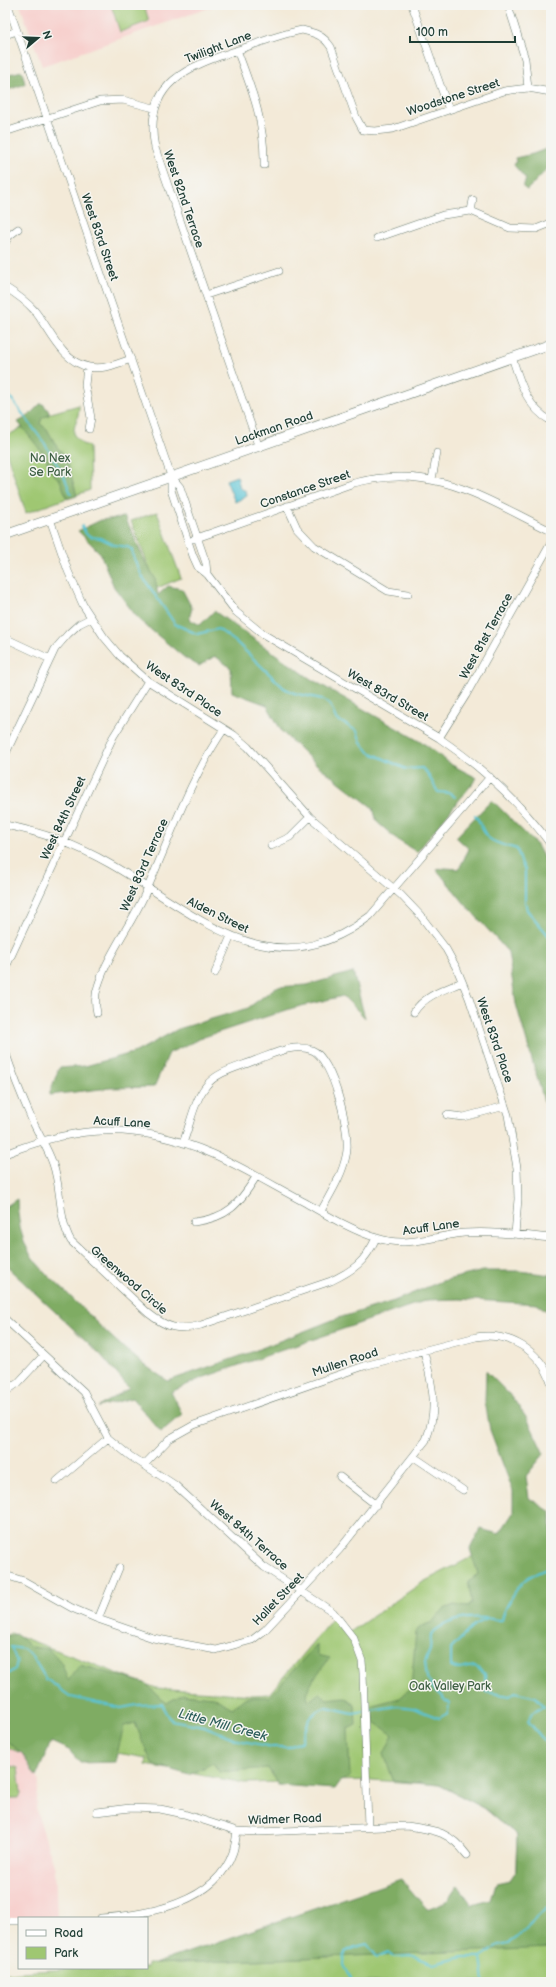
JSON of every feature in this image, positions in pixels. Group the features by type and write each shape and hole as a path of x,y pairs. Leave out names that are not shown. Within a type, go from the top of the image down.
{"main road":[{"name":"Lackman Road","path":"5,535 551,344"}],"street":[{"name":"West 83rd Street","path":"8,5 171,476 171,490 198,567 207,574 236,612 263,634 439,738 463,754 513,798 551,844"},
{"path":"412,5 448,110"},
{"path":"508,5 525,59 528,88"},
{"name":"Twilight Lane","path":"154,108 167,88 188,69 237,50 291,32 302,30 316,33 325,39 330,46 356,117 363,130"},
{"path":"5,35 17,31"},
{"path":"237,50 261,118 265,149 264,165"},
{"name":"Woodstone Street","path":"363,130 375,131 393,129 504,91 528,88 551,92"},
{"path":"5,132 109,100 123,100 154,108"},
{"name":"West 82nd Terrace","path":"154,108 152,121 155,148 258,446"},
{"path":"471,211 473,200"},
{"path":"378,238 443,216 471,211 510,228 536,229 551,223"},
{"path":"5,243 9,236 18,229"},
{"path":"206,295 279,271"},
{"path":"5,288 20,297 33,309 64,352 72,359 86,367 106,367 131,359"},
{"path":"512,358 524,392 535,409 551,421"},
{"path":"86,367 85,385 91,418 89,429"},
{"path":"432,478 436,453"},
{"name":"West 83rd Street","path":"171,476 180,487 198,537 206,563 207,574"},
{"name":"Constance Street","path":"188,541 287,506 376,477 404,476 432,478 474,493 551,531"},
{"path":"287,506 297,528 314,546 388,591 408,594"},
{"name":"West 83rd Place","path":"50,519 76,590 91,618 120,656 148,681 224,729 248,747 310,817 393,889 420,915 436,934 453,962 462,982 505,1106 514,1140 517,1168 518,1199 516,1234"},
{"name":"West 81st Terrace","path":"439,738 466,695 551,543"},
{"path":"5,755 8,742 50,659 60,643 79,624 91,618"},
{"path":"5,638 50,659"},
{"name":"West 84th Street","path":"5,969 113,737 148,681"},
{"name":"West 83rd Terrace","path":"97,1012 95,1005 98,986 147,887 188,792 224,729"},
{"name":"Alden Street","path":"5,825 34,831 64,841 110,864 174,905 231,936 254,944 274,947 306,946 330,940 347,932 370,916 490,777"},
{"path":"271,846 290,837 310,817"},
{"path":"215,973 231,936"},
{"path":"414,1012 418,1005 430,997 462,982"},
{"path":"183,1143 205,1087 214,1078 229,1070 285,1050 315,1047 331,1077 346,1126 348,1140 347,1155 342,1171 321,1212"},
{"path":"5,1052 21,1095 43,1140"},
{"path":"447,1115 464,1117 505,1106"},
{"name":"Acuff Lane","path":"5,1154 43,1140 88,1131 117,1130 151,1134 183,1143 214,1155 321,1212 376,1238 395,1243 463,1234 516,1234 551,1238"},
{"name":"Greenwood Circle","path":"43,1140 53,1165 58,1184 61,1213 66,1232 71,1241 148,1314 162,1324 173,1328 189,1328 201,1325 349,1272 359,1265 376,1238"},
{"path":"194,1222 211,1220 227,1213 241,1200 256,1177"},
{"name":"West 84th Terrace","path":"5,1319 84,1392 108,1438 130,1456 175,1485 264,1567 333,1612 354,1639 362,1661 368,1827"},
{"name":"Mullen Road","path":"144,1465 169,1439 194,1425 364,1366 424,1352 482,1336 495,1336 508,1339 526,1347 536,1356 544,1367 551,1382"},
{"name":"Hallet Street","path":"5,1575 24,1581 72,1608 98,1619 153,1638 216,1650 252,1640 265,1630 340,1549 426,1440 432,1425 434,1409 424,1352"},
{"path":"5,1392 18,1383 44,1355"},
{"path":"57,1481 108,1438"},
{"path":"414,1457 463,1490"},
{"path":"340,1477 376,1505"},
{"path":"98,1619 119,1568"},
{"name":"Widmer Road","path":"97,1812 130,1808 160,1810 184,1814 237,1831 287,1832 407,1826 427,1829 449,1835 467,1855"},
{"path":"110,1917 147,1913 192,1896 211,1884 223,1870 233,1852 237,1831"},
{"path":"5,1921 18,1921"}],"shaded area":[{"path":"20,5 217,5 42,66"},
{"path":"5,1746 22,1753 39,1782 36,1809 55,1869 57,1917 5,1918"}],"green space":[{"path":"111,5 144,5 149,21 120,32"},
{"path":"22,71 25,84 5,91 5,75"},
{"path":"551,147 551,165 527,190 523,187 526,179 514,165 516,162 515,158 533,154"},
{"path":"40,404 43,404 49,411 49,415 42,418 40,424 47,429 57,447 66,457 77,496 67,499 60,480 50,471 46,457 18,422 27,417"},
{"name":"Na Nex Se Park","path":"79,405 74,427 74,435 82,444 89,446 90,490 26,513 5,448 5,437 44,415"},
{"path":"157,512 181,578 157,588 131,521"},
{"path":"125,517 145,561 155,578 158,595 168,586 182,589 192,608 189,619 200,625 214,611 311,679 426,745 452,765 477,778 417,852 399,841 377,822 373,808 316,764 282,732 267,705 232,692 231,668 215,656 199,666 185,658 139,620 114,587 100,553 78,531 101,520"},
{"path":"492,800 537,845 551,872 551,1126 516,1004 508,952 437,870 445,868 459,869 469,849 456,837"},
{"path":"353,972 365,1018 343,996 293,1008 204,1037 169,1053 154,1087 110,1088 49,1095 59,1068 85,1066 136,1052 178,1029 248,1008 276,987 307,985"},
{"path":"17,1199 23,1239 29,1252 37,1263 114,1340 154,1372 168,1381 249,1353 335,1319 394,1301 442,1281 483,1271 519,1271 551,1275 551,1314 537,1304 459,1299 427,1300 202,1378 171,1392 182,1414 161,1432 132,1398 98,1407 129,1388 101,1355 5,1265 5,1207"},
{"path":"486,1371 512,1397 528,1420 544,1454 526,1476 529,1498 551,1512 551,1948 154,1964 401,1879 427,1909 447,1901 458,1885 472,1905 491,1900 496,1883 510,1880 516,1871 517,1835 484,1808 440,1785 393,1780 384,1754 393,1735 375,1722 369,1706 400,1698 411,1688 416,1632 420,1627 432,1622 444,1609 454,1605 466,1607 472,1604 468,1581 478,1574 470,1549 480,1529 499,1534 513,1513 513,1491 490,1430 485,1401"},
{"name":"Oak Valley Park","path":"551,1516 551,1979 543,1978 533,1982 5,1982 5,1973 68,1969 148,1969 148,1964 513,1949 517,1835 484,1808 439,1785 372,1780 244,1783 146,1765 147,1758 51,1742 22,1753 5,1746 5,1636 11,1633 156,1688 253,1695 269,1694 333,1618 347,1634 423,1582"},
{"path":"17,1634 31,1647 49,1649 61,1662 68,1680 80,1665 145,1683 166,1703 184,1694 213,1697 232,1708 246,1697 269,1697 317,1644 317,1655 330,1658 315,1677 306,1693 309,1701 320,1693 327,1699 345,1697 355,1705 356,1725 348,1729 350,1777 339,1782 334,1789 278,1785 268,1768 219,1772 213,1763 189,1775 152,1764 135,1723 124,1726 115,1762 80,1763 69,1750 51,1742 36,1777 22,1753 5,1740 5,1637"},
{"path":"5,1764 18,1768 21,1793 19,1798 5,1798"}],"water":[{"path":"237,476 240,488 246,491 247,496 235,502 226,480"}],"waterway":[{"path":"5,390 45,444 64,476 71,494"},
{"path":"82,526 86,534 92,537 100,538 115,545 128,547 132,550 133,556 142,576 175,624 197,634 218,629 236,642 284,688 294,693 322,699 330,704 336,719 357,731 361,742 369,752 406,769 422,768 427,773 438,792 450,793 455,797"},
{"path":"475,815 488,838 500,844 517,849 525,870 525,901 527,910 549,936 551,941"},
{"name":"Little Mill Creek","path":"5,1676 15,1669 17,1662 11,1647 23,1649 32,1656 46,1679 71,1697 121,1708 137,1705 162,1704 171,1720 204,1726 238,1740 272,1747 289,1747 302,1741 309,1719 317,1711 327,1707 353,1713 397,1706 413,1708 439,1718 448,1713 449,1704 433,1688 427,1678 425,1662 430,1650 431,1634 437,1629 456,1620 470,1618 502,1620 508,1604 523,1582 531,1576 551,1567"},
{"path":"487,1619 474,1625 451,1649 451,1666 459,1669 475,1666 485,1674 486,1692 510,1696 515,1692 536,1697 544,1706 532,1713 528,1721 551,1749"},
{"path":"353,1982 344,1965 345,1952 355,1947 367,1944 377,1957 388,1952 394,1957 411,1956 434,1964 463,1957 481,1957 498,1946 509,1944 551,1904"},
{"path":"481,1957 484,1982"}]}
